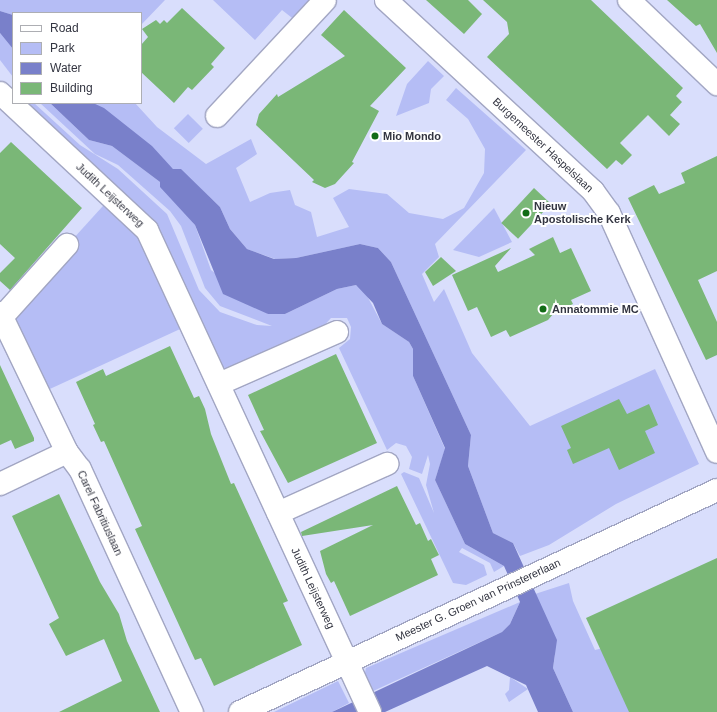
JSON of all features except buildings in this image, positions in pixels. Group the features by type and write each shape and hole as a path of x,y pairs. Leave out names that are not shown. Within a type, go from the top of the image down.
{"street":[{"path":"217,116 325,0"},
{"name":"Burgemeester Haspelslaan","path":"386,0 597,196 609,213 717,452"},
{"path":"628,0 717,84"},
{"name":"Judith Leijsterweg","path":"0,93 147,230 370,712"},
{"name":"Carel Fabritiuslaan","path":"67,246 2,314 67,452 80,470 192,712"},
{"path":"219,384 337,332"},
{"path":"0,484 67,452"},
{"path":"278,513 387,464"},
{"name":"Meester G. Groen van Prinstererlaan","path":"240,712 500,591 534,573 717,490"}],"green space":[{"path":"0,0 165,0 142,24 142,12 12,12 12,15 0,11"},
{"path":"213,0 315,0 296,21 282,10 255,40"},
{"path":"0,33 12,48 12,76 0,60"},
{"path":"428,61 444,76 431,89 429,103 396,116 407,84"},
{"path":"456,88 526,150 435,244 439,257 422,274 434,302 444,289 472,353 530,426 655,369 699,464 616,504 549,545 520,556 513,543 493,533 468,466 471,435 391,262 378,248 360,244 296,258 275,259 247,249 230,229 220,207 181,170 173,169 94,104 136,104 157,127 206,164 251,139 257,154 236,168 250,202 270,193 290,190 295,205 311,212 317,237 349,227 333,198 349,189 387,194 409,213 443,219 464,208 484,173 485,149 468,119 446,100"},
{"path":"23,104 35,104 80,145 118,169 167,214 199,290 220,312 257,325 272,326 220,306 205,288 181,226 170,211 118,165 95,154 41,104 51,104 89,140 112,146 160,182 195,225 211,270 268,314 285,314 337,289 356,285 365,292 382,324 409,342 413,349 413,376 445,449 435,480 465,544 504,566 494,572 490,563 462,548 459,552 484,565 487,575 466,585 453,583 401,474 404,472 419,478 434,513 426,485 430,464 428,455 422,474 409,469 412,457 406,446 396,443 387,450 339,348 350,339 351,327 347,318 331,318 321,329 229,371 216,362 168,253"},
{"path":"188,114 203,129 189,143 174,128"},
{"path":"112,196 142,224 191,324 39,394 3,316"},
{"path":"494,208 512,242 479,257 453,250"},
{"path":"569,583 573,601 595,650 603,648 633,712 573,712 553,668 555,655 535,594"},
{"path":"520,602 510,624 502,632 371,692 364,677 366,668"},
{"path":"510,677 528,689 509,702 505,694 509,690"},
{"path":"338,681 349,703 332,712 274,712"}],"water":[{"path":"0,11 12,15 12,48 0,33"},
{"path":"51,104 95,104 104,108 152,146 173,169 181,169 220,207 230,229 247,249 274,259 296,258 360,244 378,248 391,262 471,435 468,466 493,533 513,543 557,640 553,668 573,712 538,712 526,685 487,666 385,712 332,712 502,632 510,624 520,602 504,566 465,544 435,480 445,448 413,376 413,349 409,342 382,324 373,303 356,285 337,289 285,314 268,314 223,294 195,225 160,187 160,182 112,146 89,140"}],"place":[{"name":"Mio Mondo","path":"375,136"},
{"name":"Nieuw Apostolische Kerk","path":"526,213"},
{"name":"Annatommie MC","path":"543,309"}]}
